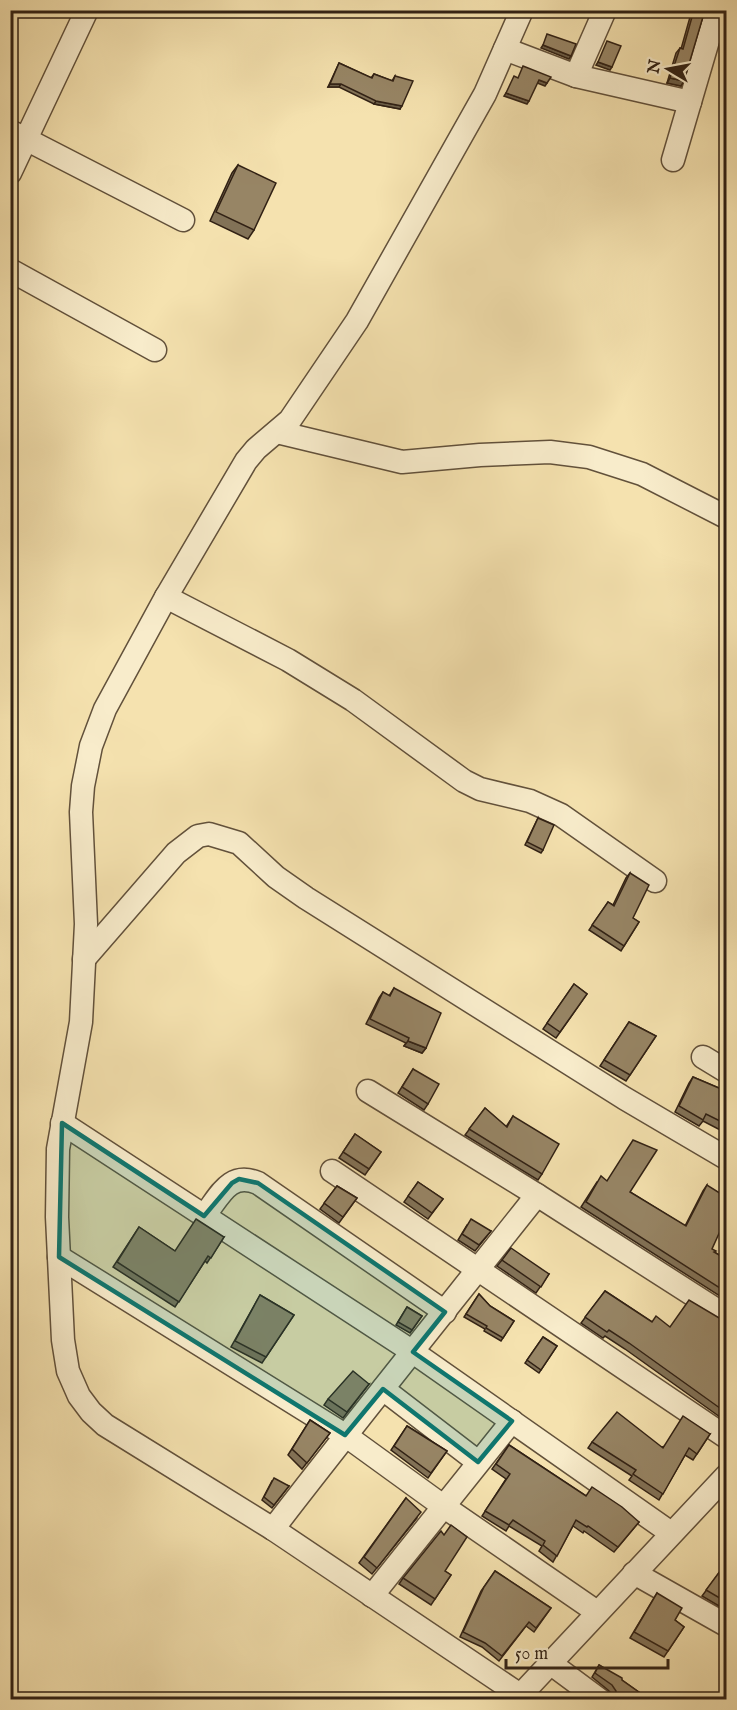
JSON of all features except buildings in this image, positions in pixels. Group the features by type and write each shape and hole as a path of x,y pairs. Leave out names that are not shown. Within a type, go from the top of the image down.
{"street":[{"path":"10,173 19,135 87,10"},
{"path":"522,10 484,94 357,321 290,420 256,449 246,461 165,597 105,709 91,746 83,786 81,812 86,924 81,1023 58,1149 57,1217 63,1340 68,1371 79,1396 105,1425 273,1529 518,1697 726,1476"},
{"path":"576,76 605,10"},
{"path":"673,160 717,10"},
{"path":"504,49 576,76 690,102"},
{"path":"19,135 183,220"},
{"path":"10,270 155,350"},
{"path":"277,432 402,462 550,452 589,457 642,474 726,517"},
{"path":"165,597 297,666 353,700 464,781 480,789 530,801 561,815 655,881"},
{"path":"84,958 176,853 198,836 209,834 221,836 239,843 276,877 306,898 624,1098 726,1156"},
{"path":"703,1057 726,1071"},
{"path":"368,1091 537,1195 726,1317"},
{"path":"62,1123 413,1352 671,1533"},
{"path":"332,1172 726,1437"},
{"path":"204,1216 225,1188 239,1179 248,1179 258,1183 445,1311"},
{"path":"273,1529 345,1435 537,1195"},
{"path":"59,1257 345,1435 597,1612"},
{"path":"383,1389 478,1462"},
{"path":"372,1596 512,1421"},
{"path":"634,1573 726,1625"},
{"path":"550,1663 600,1700"}],"highlighted area":[{"path":"62,1123 204,1216 232,1183 239,1179 258,1183 445,1312 413,1352 512,1421 478,1462 383,1389 345,1435 59,1257"}]}
